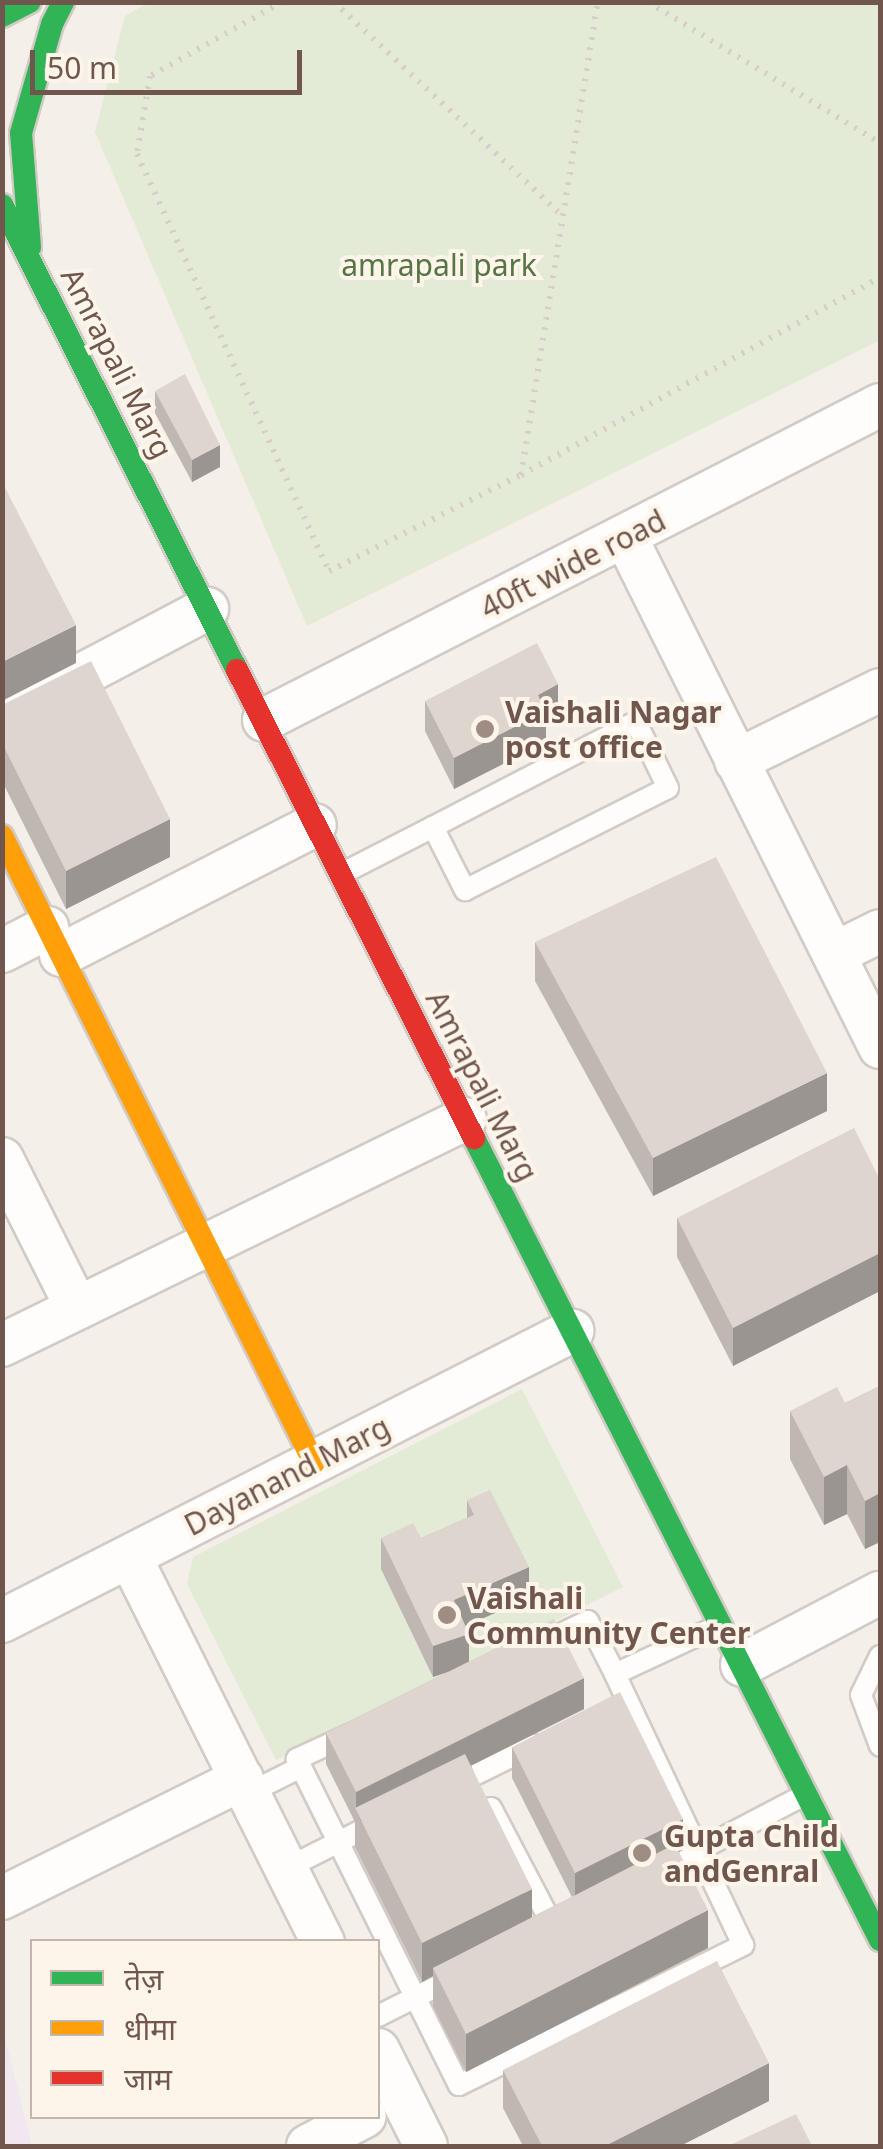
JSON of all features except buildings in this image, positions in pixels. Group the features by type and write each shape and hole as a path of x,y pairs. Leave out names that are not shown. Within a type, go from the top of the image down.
{"street":[{"path":"2,16 30,2"},
{"path":"31,260 20,133 52,24 63,2"},
{"name":"Amrapali Marg","path":"2,205 880,1940"},
{"path":"2,240 31,260"},
{"name":"40ft wide road","path":"264,720 880,405"},
{"path":"626,538 880,1046"},
{"path":"2,717 208,609"},
{"path":"736,761 880,690"},
{"path":"2,951 54,941 315,826"},
{"path":"2,836 314,1463"},
{"path":"834,954 880,931"},
{"path":"2,1345 464,1119"},
{"path":"2,1159 76,1306"},
{"name":"Dayanand Marg","path":"2,1621 572,1331"},
{"path":"130,1557 322,1939"},
{"path":"742,1665 880,1593"},
{"path":"2,1898 246,1786"},
{"path":"381,2108 426,2146"},
{"path":"308,2146 360,2119"}],"lane":[{"path":"341,874 636,722 668,788 464,890 433,828"},
{"path":"366,1726 298,1759 459,2086 743,1944 698,1850 618,1704 615,1674 588,1621 520,1654"},
{"path":"615,1674 720,1624"},
{"path":"880,1656 861,1696 880,1746"},
{"path":"440,1792 559,1733"},
{"path":"246,1786 301,1767"},
{"path":"474,1775 553,1926"},
{"path":"634,1884 806,1794"},
{"path":"286,1868 406,1808"},
{"path":"380,2015 467,1971"}],"path":[{"path":"282,2 150,76 137,154 329,571 521,475 880,278"},
{"path":"334,2 563,216"},
{"path":"521,475 598,2"},
{"path":"648,2 880,144"}],"shaded area":[{"path":"3,2030 32,2146 3,2146"}],"green space":[{"name":"amrapali park","path":"150,2 880,3 880,340 307,626 95,132 125,16"},
{"path":"522,1389 623,1587 276,1760 187,1584 193,1557"}],"traffic: fast":[{"path":"2,16 30,2"},
{"path":"30,247 21,133 52,24 63,2"},
{"path":"2,205 237,670"},
{"path":"474,1138 880,1940"}],"traffic: slow":[{"path":"2,836 314,1463"}],"traffic: jam":[{"path":"237,670 474,1138"}],"place":[{"name":"Vaishali Nagar post office","path":"485,729"},
{"name":"Vaishali Community Center","path":"447,1615"},
{"name":"Gupta Child andGenral","path":"642,1853"}]}
